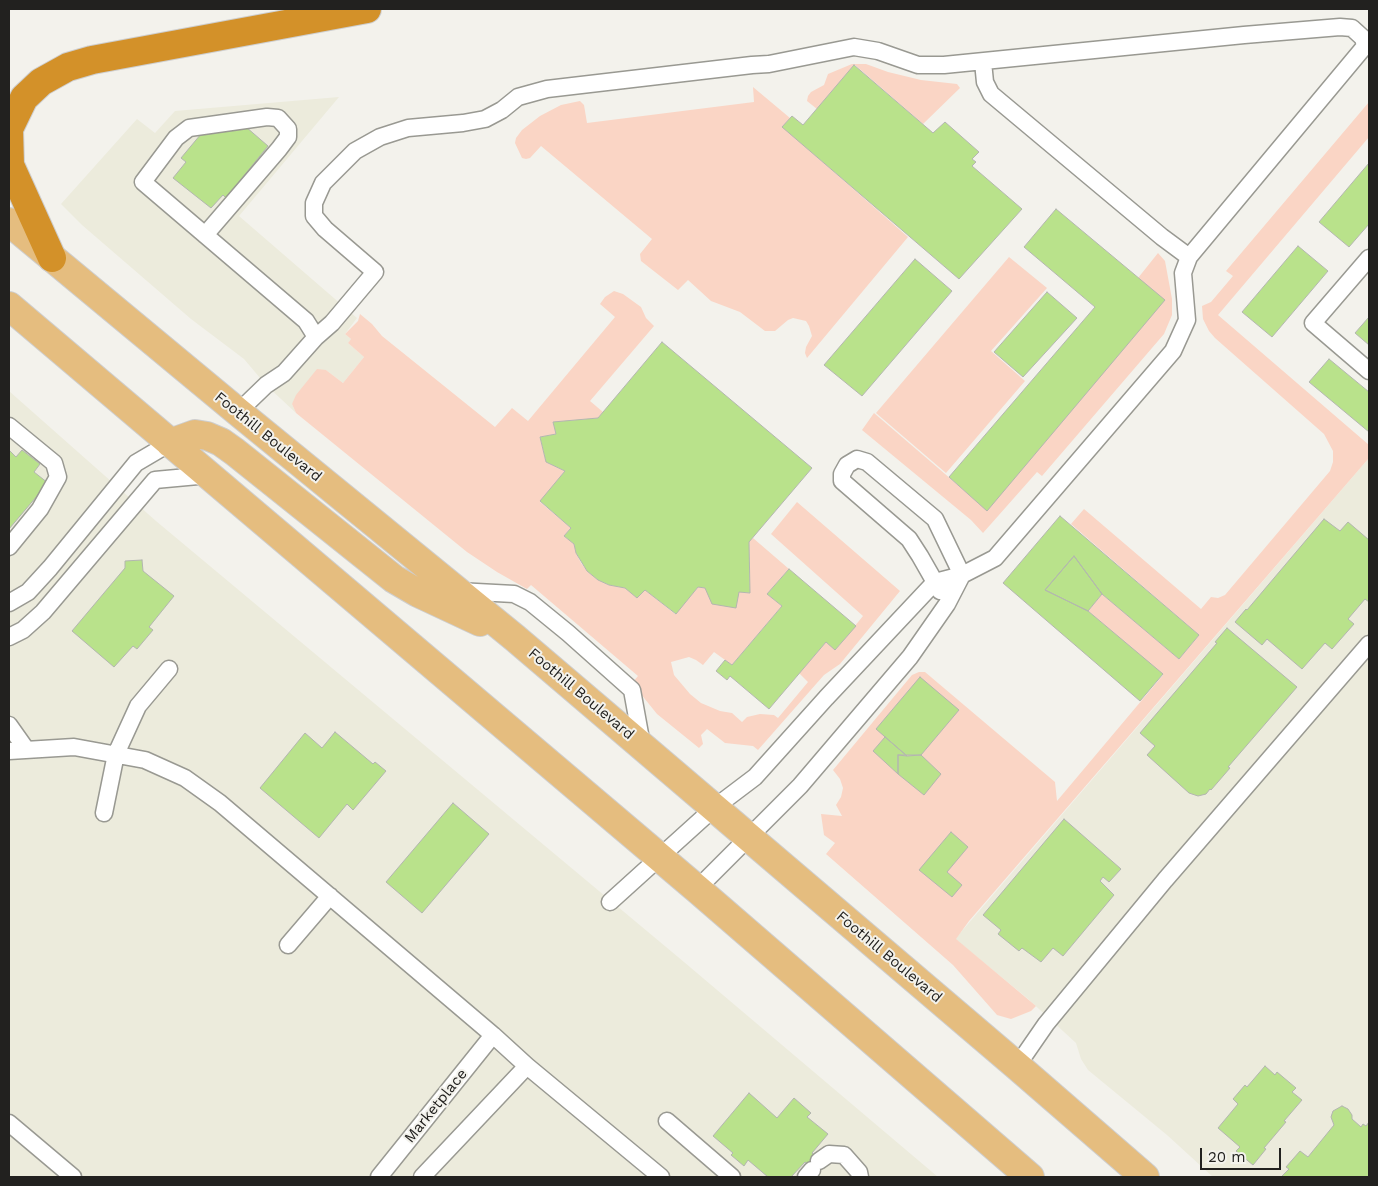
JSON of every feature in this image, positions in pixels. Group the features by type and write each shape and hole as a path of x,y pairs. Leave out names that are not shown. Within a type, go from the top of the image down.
{"highway":[{"path":"52,258 10,165 9,129 24,98 41,82 68,67 92,60 367,9"}],"main road":[{"name":"Foothill Boulevard","path":"9,222 515,638 1145,1177"},
{"path":"9,306 697,889 1030,1177"},
{"path":"170,443 195,434 207,436 221,442 394,578 435,601 515,638"}],"lane":[{"path":"238,412 266,385 284,373 316,337 332,323 376,272 325,229 314,216 314,204 322,183 355,151 380,137 408,128 485,120 502,110 518,97 548,88 752,64 769,64 854,47 878,51 918,65 944,65 1340,27 1352,28 1364,38 1364,46 1189,257 1183,273 1187,320 1173,351 995,558 962,575 934,582 755,777 714,808 610,902"},
{"path":"982,62 985,82 991,94 1162,237 1189,257"},
{"path":"205,235 280,149 288,137 288,129 278,118 267,117 189,128 176,138 143,182 205,235 306,321 316,337"},
{"path":"1369,258 1313,323 1369,371"},
{"path":"9,426 54,463 58,477 40,509 9,547"},
{"path":"9,603 28,592 50,568 136,464 170,443"},
{"path":"947,604 909,539 842,481 842,474 847,465 857,459 867,462 935,519 962,575"},
{"path":"9,645 16,633 43,612 155,480 209,475"},
{"path":"697,889 800,786 904,664 947,604 962,575"},
{"path":"456,591 514,594 530,602 568,633 632,690 642,746"},
{"path":"1017,1066 1046,1024 1165,880 1369,644"},
{"path":"104,813 116,754 138,706 169,669"},
{"path":"9,725 26,749"},
{"path":"9,750 74,747 144,760 184,778 220,803 527,1066 661,1177"},
{"path":"288,945 330,896"},
{"name":"Marketplace","path":"379,1177 493,1035"},
{"path":"422,1177 527,1066"},
{"path":"667,1121 732,1177"},
{"path":"9,1123 73,1177"},
{"path":"812,1170 829,1154 844,1155 859,1172 860,1177"}],"shaded area":[{"path":"852,64 866,64 888,72 921,80 957,84 960,88 923,124 855,65 817,109 807,101 811,92 824,85 828,74"},
{"path":"753,87 790,118 783,127 908,237 807,358 805,353 806,347 812,336 806,321 793,318 775,331 765,331 740,312 711,301 688,280 678,290 641,261 640,254 652,239 541,146 530,158 526,159 522,158 515,143 522,130 540,116 561,105 580,101 584,105 587,123 754,102"},
{"path":"339,97 239,216 357,318 345,334 351,339 348,343 364,357 343,383 326,370 292,404 296,413 266,385 244,359 191,319 82,225 61,204 137,119 155,133 175,111"},
{"path":"1369,102 1369,137 1218,315 1369,445 1369,458 969,921 956,939 1036,1006 1031,1011 1011,1019 997,1015 953,965 826,854 835,843 824,835 821,814 842,816 836,805 841,797 843,788 840,779 833,770 912,675 925,672 1055,782 1057,801 1163,675 1088,611 1102,594 1179,659 1199,635 1071,524 1084,509 1201,609 1211,597 1218,598 1225,595 1330,471 1333,462 1333,451 1324,434 1215,338 1203,319 1202,306 1211,302 1233,276 1226,271"},
{"path":"1158,253 1165,261 1172,299 1172,315 1164,334 1042,476 1037,472 983,533 971,520 862,430 874,413 987,510 1138,278"},
{"path":"1009,257 1047,288 991,351 1025,381 946,473 876,413"},
{"path":"614,291 623,294 641,307 646,318 654,326 590,401 603,412 598,418 553,423 556,434 540,437 546,462 565,471 540,502 571,528 564,536 574,544 576,553 587,571 598,580 609,585 625,588 637,598 645,590 675,614 698,587 750,593 749,542 753,538 789,569 767,594 782,606 732,665 714,652 703,665 689,657 671,662 674,675 690,694 701,703 720,711 732,713 742,722 747,717 760,714 774,715 778,718 808,682 799,673 826,642 836,649 863,616 771,534 797,502 900,591 840,664 824,675 758,750 753,746 725,743 707,729 701,735 703,744 699,748 657,714 632,683 638,676 531,585 527,589 467,552 296,413 292,404 296,395 317,369 326,370 343,383 364,357 348,343 351,339 345,334 358,321 360,314 382,336 495,427 512,408 528,421 615,317 600,304 605,297"},
{"path":"9,391 156,521 938,1177 9,1177"},
{"path":"1369,458 1369,1177 1213,1177 1167,1135 1088,1070 1081,1059 1076,1043 1027,998 955,939"}],"building":[{"path":"854,65 933,133 945,122 979,152 972,159 976,162 972,166 1022,209 959,279 782,127 792,116 803,125"},
{"path":"246,127 268,146 226,198 223,195 211,208 173,178 186,162 181,158 201,134"},
{"path":"1369,163 1369,224 1349,247 1319,222"},
{"path":"1056,209 1165,300 987,511 949,477 1095,307 1024,247"},
{"path":"1298,246 1328,271 1272,337 1242,312"},
{"path":"915,259 952,291 862,396 824,365"},
{"path":"1047,292 1077,318 1023,377 994,352"},
{"path":"1369,317 1369,345 1355,333"},
{"path":"662,342 812,468 749,542 750,593 739,592 736,608 712,604 705,588 698,587 676,614 645,590 637,598 625,588 609,585 598,580 587,571 576,553 574,544 564,536 571,528 540,501 565,471 546,462 540,437 556,434 553,422 598,418"},
{"path":"1329,359 1369,392 1369,432 1309,382"},
{"path":"9,450 16,457 22,450 40,464 34,472 48,483 9,529"},
{"path":"1060,516 1199,635 1179,659 1102,594 1074,556 1045,590 1088,611 1163,674 1140,701 1003,583"},
{"path":"1324,519 1340,531 1348,522 1369,540 1369,602 1365,599 1348,619 1354,624 1332,649 1325,643 1302,669 1267,639 1262,645 1235,622"},
{"path":"1074,556 1102,594 1088,611 1045,590"},
{"path":"142,560 143,571 174,596 149,627 153,630 137,649 133,646 114,667 72,631 125,568 125,561"},
{"path":"789,569 856,626 835,650 826,642 769,709 730,676 727,680 716,671 725,660 732,665 782,606 767,594"},
{"path":"1227,628 1297,687 1228,767 1230,768 1211,790 1206,794 1198,796 1189,793 1147,755 1155,746 1140,733 1217,643 1215,642"},
{"path":"920,677 959,710 921,755 907,756 876,729"},
{"path":"335,732 373,764 375,762 386,771 353,810 347,804 319,838 260,788 305,733 322,748"},
{"path":"885,737 907,756 898,755 898,774 873,751"},
{"path":"898,755 921,755 941,774 924,795 898,774"},
{"path":"453,803 489,834 422,913 386,882"},
{"path":"1064,819 1121,869 1109,882 1103,877 1100,881 1114,895 1063,956 1053,948 1041,962 1022,948 1019,951 998,934 1001,930 983,915"},
{"path":"951,832 968,847 947,872 962,885 952,897 919,870"},
{"path":"1265,1066 1275,1075 1277,1072 1296,1088 1292,1092 1302,1100 1284,1121 1286,1122 1264,1148 1266,1149 1253,1165 1236,1151 1240,1147 1218,1128 1238,1104 1233,1099 1245,1085 1247,1087"},
{"path":"749,1093 777,1118 794,1098 811,1113 807,1117 828,1134 812,1153 815,1156 808,1164 805,1162 791,1177 768,1177 748,1160 744,1166 731,1155 733,1153 713,1136"},
{"path":"1342,1106 1348,1109 1352,1119 1361,1127 1363,1124 1366,1126 1369,1122 1369,1177 1281,1177 1289,1169 1286,1167 1300,1151 1308,1157 1334,1125 1331,1117 1333,1111"}]}
